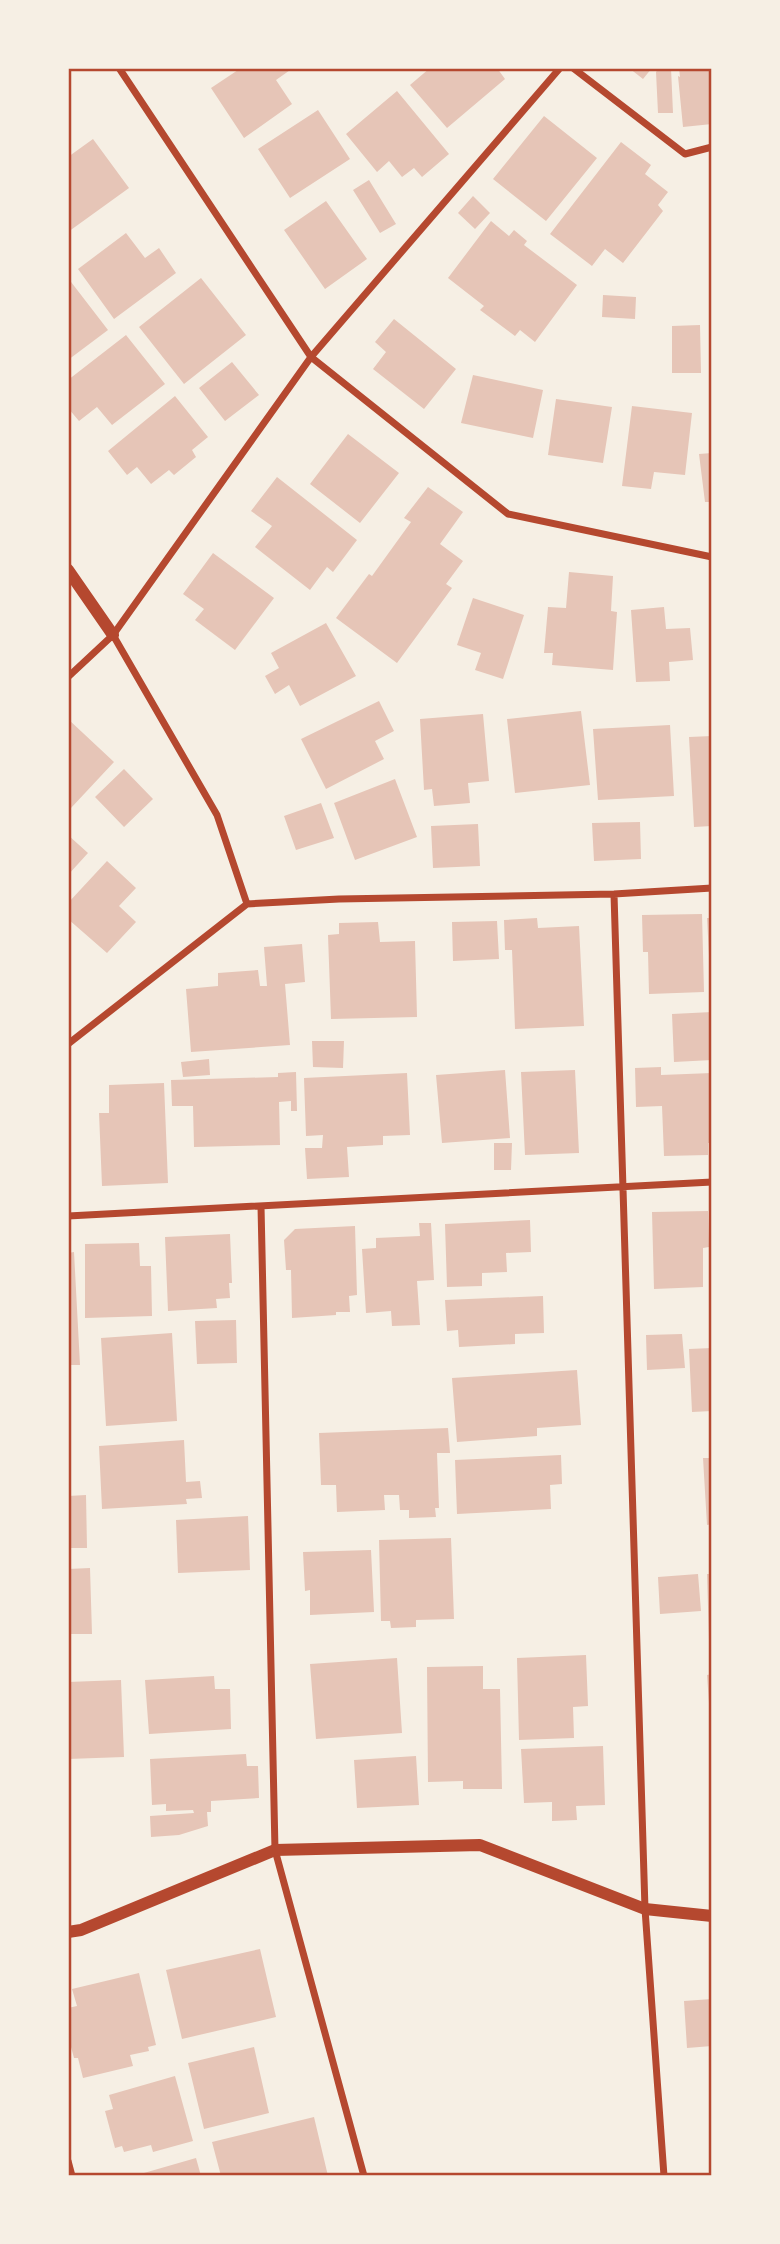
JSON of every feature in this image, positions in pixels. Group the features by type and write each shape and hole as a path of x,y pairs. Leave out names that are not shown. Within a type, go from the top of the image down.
{"street":[{"path":"120,68 312,357 508,514 712,556"},
{"path":"68,677 113,635 312,357 560,68"},
{"path":"573,68 685,154 712,147"},
{"path":"68,570 113,635 217,815 247,904"},
{"path":"68,1044 247,904 614,894 712,888"},
{"path":"614,894 645,1909 664,2176"},
{"path":"68,1216 712,1182"},
{"path":"261,1206 275,1850 364,2176"},
{"path":"68,1932 80,1930 275,1850 480,1845 645,1909 712,1916"},
{"path":"68,2161 72,2176"}],"building":[{"path":"241,68 293,68 276,80 292,104 244,138 211,88"},
{"path":"430,68 497,68 505,79 447,128 410,85"},
{"path":"629,68 652,68 643,79"},
{"path":"659,68 671,68 673,113 658,113 656,72"},
{"path":"679,68 712,68 712,124 683,127"},
{"path":"397,91 449,154 422,177 414,168 402,177 389,161 377,172 346,134"},
{"path":"318,110 350,159 290,198 258,149"},
{"path":"544,116 597,158 546,221 493,179"},
{"path":"93,139 129,188 68,232 68,157"},
{"path":"621,142 651,165 645,174 668,192 658,205 663,211 623,263 605,249 592,266 550,234"},
{"path":"369,180 396,224 380,233 353,190"},
{"path":"473,196 490,213 475,229 458,213"},
{"path":"326,201 367,259 325,289 284,230"},
{"path":"491,221 509,236 514,230 527,241 524,245 577,285 535,342 520,330 515,336 480,310 484,306 448,278"},
{"path":"126,233 145,258 159,248 176,273 114,319 78,269"},
{"path":"68,278 108,330 68,360"},
{"path":"201,278 246,335 184,384 139,327"},
{"path":"603,295 636,297 635,319 602,317"},
{"path":"394,319 456,369 424,409 373,369 386,352 375,342"},
{"path":"700,325 701,373 672,373 672,326"},
{"path":"126,335 165,384 112,425 97,407 79,421 68,408 68,380"},
{"path":"232,362 259,395 225,421 199,388"},
{"path":"473,375 543,390 533,438 461,423"},
{"path":"175,396 208,437 192,450 196,457 174,475 169,470 151,484 137,467 127,475 108,451"},
{"path":"556,399 612,407 603,463 548,455"},
{"path":"632,406 692,413 685,475 654,472 651,489 622,486"},
{"path":"348,434 399,473 360,523 310,484"},
{"path":"712,453 712,502 705,502 699,454"},
{"path":"277,477 357,540 333,572 327,567 310,590 255,547 272,526 251,511"},
{"path":"428,487 463,512 440,544 463,561 446,584 452,588 397,663 336,618 369,574 372,576 411,522 404,518"},
{"path":"213,553 274,598 235,650 195,620 204,609 183,594"},
{"path":"569,572 613,576 611,611 617,612 613,670 552,665 553,653 544,653 548,607 566,608"},
{"path":"473,598 524,615 503,679 475,670 481,653 457,645"},
{"path":"664,607 666,629 690,628 693,660 669,662 670,681 636,682 631,610"},
{"path":"326,623 356,676 300,706 289,685 275,694 265,676 279,668 271,653"},
{"path":"379,701 394,731 375,741 384,759 326,789 301,739"},
{"path":"581,711 590,785 515,793 507,719"},
{"path":"483,714 489,781 468,783 470,803 434,806 432,789 424,790 420,719"},
{"path":"68,719 114,762 71,808 68,805"},
{"path":"670,725 674,796 598,800 593,729"},
{"path":"712,736 712,826 694,827 689,737"},
{"path":"124,769 153,799 124,827 95,797"},
{"path":"395,779 417,837 355,860 334,803"},
{"path":"321,803 334,838 296,850 284,816"},
{"path":"640,822 641,859 594,861 592,823"},
{"path":"478,824 480,866 433,868 431,826"},
{"path":"68,835 88,853 68,875"},
{"path":"107,861 136,888 119,906 136,922 107,953 68,919 68,903"},
{"path":"702,914 704,992 649,994 648,952 643,952 642,915"},
{"path":"537,918 538,928 579,926 584,1026 515,1029 512,950 505,950 504,920"},
{"path":"707,918 712,918 712,974 710,974"},
{"path":"497,921 499,959 453,961 452,922"},
{"path":"378,922 380,942 415,941 417,1017 331,1019 328,935 339,934 339,923"},
{"path":"302,944 305,982 285,984 290,1045 191,1052 186,989 218,986 218,973 258,970 260,986 267,986 264,947"},
{"path":"712,1012 712,1060 674,1062 672,1014"},
{"path":"312,1041 344,1041 343,1068 313,1067"},
{"path":"209,1059 210,1075 183,1077 181,1062"},
{"path":"661,1067 661,1075 712,1073 712,1143 708,1143 708,1155 664,1156 662,1106 636,1107 635,1068"},
{"path":"505,1070 510,1138 442,1143 436,1075"},
{"path":"575,1070 579,1153 525,1155 521,1072"},
{"path":"296,1072 297,1111 291,1111 291,1101 279,1102 280,1145 194,1147 193,1106 172,1106 171,1080 278,1077 278,1073"},
{"path":"407,1073 410,1135 383,1136 383,1145 347,1147 349,1177 307,1179 305,1148 322,1148 323,1135 306,1136 304,1078"},
{"path":"164,1083 168,1183 102,1186 99,1113 109,1113 109,1085"},
{"path":"494,1143 512,1143 511,1170 494,1170"},
{"path":"708,1211 709,1247 703,1248 703,1287 654,1289 652,1212"},
{"path":"530,1220 531,1252 506,1253 507,1272 482,1273 482,1286 447,1287 445,1224"},
{"path":"419,1223 431,1223 434,1280 417,1281 420,1325 392,1326 391,1311 366,1313 362,1249 376,1248 376,1238 420,1236"},
{"path":"355,1226 357,1295 349,1296 350,1312 292,1318 291,1270 286,1270 284,1240 295,1229"},
{"path":"230,1234 230,1298 216,1299 217,1308 168,1311 165,1237"},
{"path":"139,1243 140,1266 151,1266 152,1316 85,1318 85,1244"},
{"path":"74,1252 80,1365 68,1365 68,1253"},
{"path":"543,1296 544,1333 515,1334 515,1344 459,1347 458,1330 447,1331 445,1300"},
{"path":"236,1320 237,1363 197,1364 195,1321"},
{"path":"172,1333 177,1421 106,1426 101,1338"},
{"path":"682,1334 685,1368 647,1370 646,1335"},
{"path":"712,1348 712,1411 692,1412 689,1349"},
{"path":"577,1370 581,1425 537,1428 537,1436 457,1442 452,1378"},
{"path":"448,1428 450,1453 437,1453 439,1508 435,1508 436,1517 409,1518 409,1510 400,1510 399,1495 384,1495 385,1510 337,1512 336,1485 321,1485 319,1433"},
{"path":"184,1440 186,1482 200,1481 202,1498 186,1499 187,1504 102,1509 99,1446"},
{"path":"561,1455 562,1484 550,1485 551,1509 457,1514 455,1460"},
{"path":"703,1458 712,1458 712,1524 707,1525"},
{"path":"86,1495 87,1548 68,1548 68,1496"},
{"path":"248,1516 250,1570 178,1573 176,1520"},
{"path":"451,1538 454,1619 416,1620 416,1627 391,1628 390,1621 381,1621 379,1540"},
{"path":"371,1550 374,1612 310,1615 310,1590 305,1591 303,1552"},
{"path":"90,1568 92,1634 68,1634 68,1569"},
{"path":"698,1574 701,1611 660,1614 658,1577"},
{"path":"707,1574 712,1574 712,1640 709,1640"},
{"path":"586,1655 588,1706 573,1707 574,1738 519,1740 517,1658"},
{"path":"397,1658 402,1733 316,1739 310,1664"},
{"path":"483,1666 483,1689 500,1689 502,1789 463,1789 463,1781 428,1782 427,1667"},
{"path":"712,1674 712,1717 710,1717 707,1675"},
{"path":"214,1676 215,1689 230,1689 231,1729 149,1734 145,1680"},
{"path":"121,1680 124,1757 68,1759 68,1682"},
{"path":"603,1746 605,1805 576,1806 577,1820 552,1821 552,1802 524,1803 521,1749"},
{"path":"246,1754 247,1766 258,1766 259,1798 211,1801 211,1812 207,1812 208,1826 179,1835 151,1837 150,1816 194,1813 193,1810 166,1811 166,1804 152,1805 150,1759"},
{"path":"416,1756 419,1805 357,1808 354,1760"},
{"path":"260,1949 276,2017 182,2039 166,1970"},
{"path":"139,1973 156,2045 148,2047 149,2051 130,2055 133,2066 83,2078 68,2036 68,2008 77,2006 72,1989"},
{"path":"712,1999 712,2046 687,2048 684,2001"},
{"path":"254,2047 269,2113 204,2129 188,2063"},
{"path":"175,2076 193,2141 153,2152 151,2145 124,2152 122,2146 115,2148 105,2111 113,2109 109,2095"},
{"path":"314,2117 328,2176 221,2176 212,2142"},
{"path":"196,2158 201,2176 137,2176 137,2175"}]}
